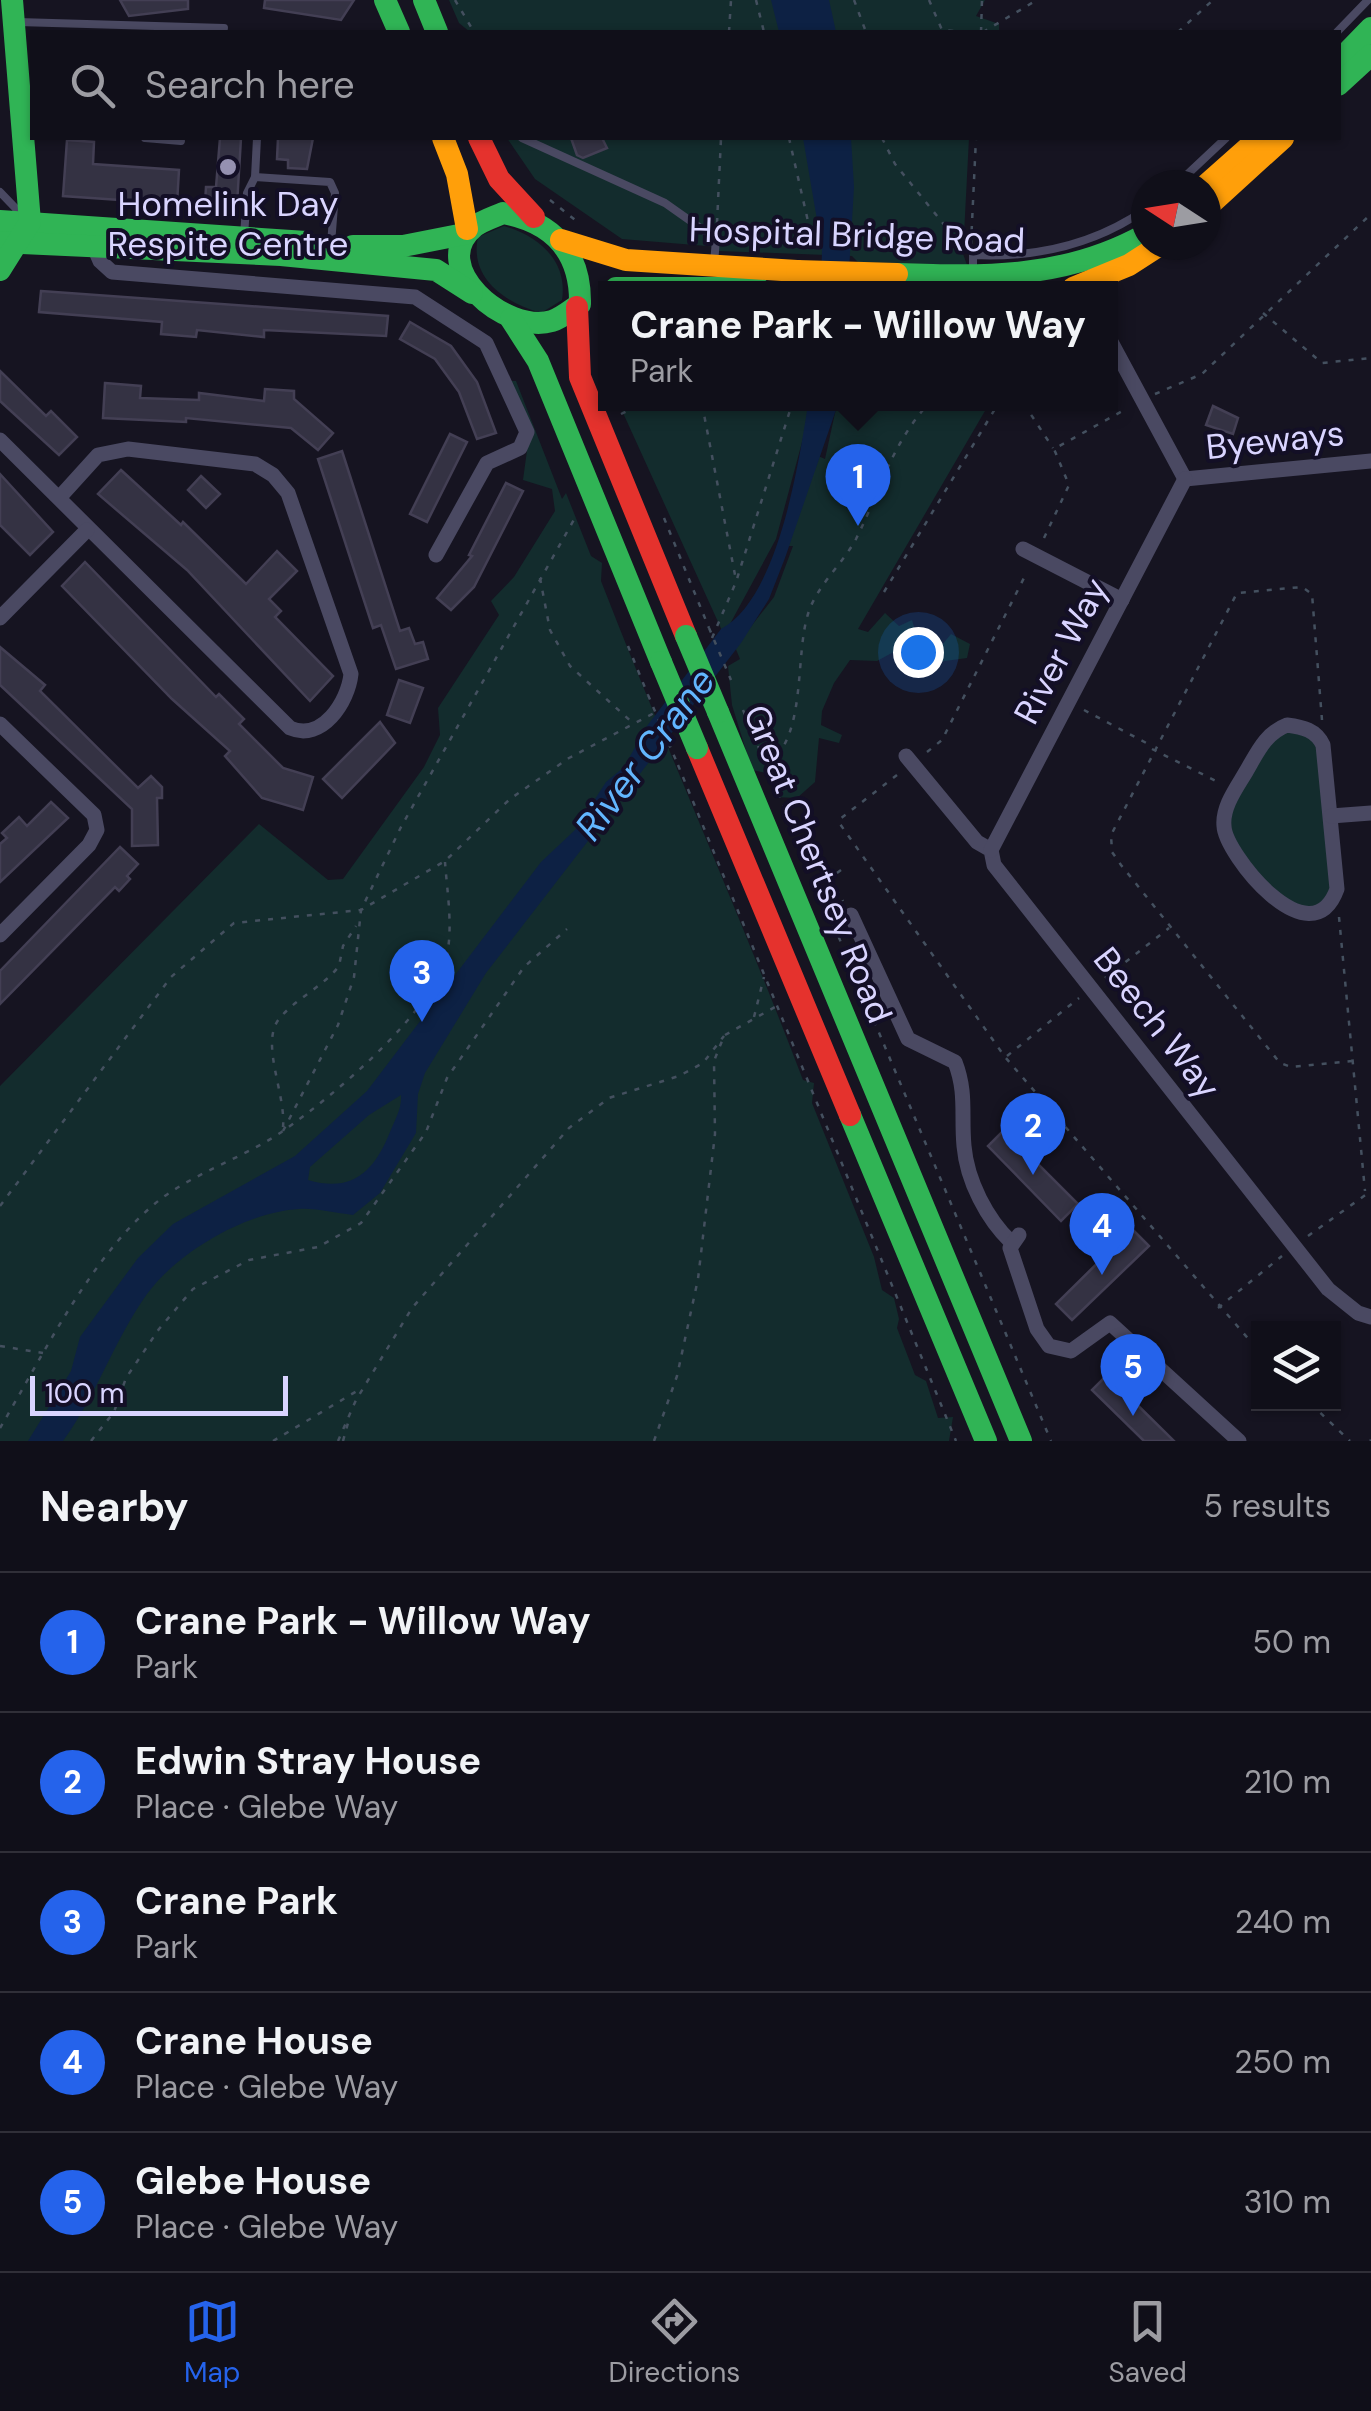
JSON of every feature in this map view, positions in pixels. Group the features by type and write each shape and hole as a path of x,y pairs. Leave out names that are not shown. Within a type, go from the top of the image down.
{"main road":[{"path":"385,0 398,30"},
{"path":"424,0 436,30"},
{"path":"0,270 16,236 26,79 13,11"},
{"path":"1341,59 1371,28"},
{"path":"1341,82 1371,55"},
{"path":"444,140 457,174 466,231 460,253 472,293"},
{"path":"480,140 499,180 561,240 580,271 578,306"},
{"path":"1221,172 1257,140"},
{"path":"1221,194 1281,140"},
{"path":"16,236 244,236 380,248 466,231 504,213 538,220"},
{"path":"0,221 16,236 94,247 331,244 436,270 511,319 537,324 559,319 598,296"},
{"name":"Hospital Bridge Road","path":"561,240 614,258 714,267 806,264 897,274 1038,276 1086,281 1131,259"},
{"name":"Hospital Bridge Road","path":"1086,281 1131,246"},
{"name":"Great Chertsey Road","path":"578,306 580,377 1021,1441"},
{"name":"Great Chertsey Road","path":"511,319 538,361 986,1441"}],"street":[{"path":"328,288 331,244"},
{"path":"94,247 100,261 112,272 414,298 486,343 527,432 520,448 488,463 436,556"},
{"path":"1118,356 1185,479"},
{"path":"0,440 290,728 301,733 322,726 349,693 351,674 288,494 273,475 238,460 128,449 98,455 59,498"},
{"name":"Byeways","path":"1185,479 1371,461"},
{"name":"River Way","path":"991,850 1185,479"},
{"path":"0,618 87,530"},
{"path":"1029,552 1122,600"},
{"path":"0,724 94,815 97,830 89,845 0,935"},
{"path":"1304,728 1319,736 1337,889 1332,902 1303,915 1288,910 1272,895 1230,843 1224,827 1235,790 1276,729 1304,728"},
{"name":"Beech Way","path":"909,760 978,842 991,850 994,865 1294,1246 1341,1301 1371,1317"},
{"path":"1330,816 1371,812"},
{"path":"851,915 908,1038 955,1062 965,1088 964,1146 975,1184 993,1224 1016,1238 1037,1329 1048,1346 1071,1350 1110,1323 1238,1441"}],"lane":[{"path":"1339,30 1368,0"},
{"path":"13,11 224,28"},
{"path":"169,140 181,141"},
{"path":"244,236 257,140"},
{"path":"526,140 665,203 716,239 714,267"},
{"path":"1192,170 1224,140"},
{"path":"255,176 330,182 335,193 331,244"},
{"path":"0,192 16,236"},
{"path":"972,274 1022,256 1060,249 1114,229 1131,218"}],"path":[{"path":"455,0 473,30"},
{"path":"729,30 731,0"},
{"path":"756,0 764,30"},
{"path":"854,0 865,30"},
{"path":"929,0 942,30"},
{"path":"982,0 982,30"},
{"path":"985,30 1037,0"},
{"path":"1180,30 1213,0"},
{"path":"722,140 716,229 809,227"},
{"path":"790,140 809,227 806,264"},
{"path":"883,140 894,164 955,242 972,274"},
{"path":"972,274 976,140"},
{"path":"539,192 580,224"},
{"path":"1054,449 1088,434 1140,400 1202,374 1371,214"},
{"path":"1263,313 1322,363 1371,358"},
{"path":"612,417 625,411"},
{"path":"703,411 736,582"},
{"path":"720,626 790,411"},
{"path":"766,765 782,754 798,696 810,610 856,540 901,435 922,411"},
{"path":"884,592 994,411"},
{"path":"1029,411 1054,449 1069,485 1029,552 942,740 909,760 840,819 928,952 1006,1056 1251,1342"},
{"path":"282,1132 338,1025 354,977 357,925 362,910 540,575 583,511"},
{"path":"540,575 550,630 570,666 636,726"},
{"path":"1319,736 1324,711 1312,594 1302,586 1263,589 1232,597 1110,835 1112,852 1120,865 1285,1066 1352,1062"},
{"path":"709,628 733,686"},
{"path":"648,695 956,1441"},
{"path":"740,702 770,776"},
{"path":"1068,702 1235,790"},
{"path":"0,1206 171,977 234,922 362,910 445,861 524,788 569,758 652,716"},
{"path":"778,794 1051,1441"},
{"path":"0,1428 86,1281 161,1199 282,1132 358,1069 431,987 447,954 445,861"},
{"path":"841,870 830,878 851,915"},
{"path":"1332,902 1343,924 1365,1192"},
{"path":"282,1132 284,1108 270,1041 273,1030 308,991 339,966 343,946 357,925"},
{"path":"1091,988 1170,927"},
{"path":"92,1441 114,1412 126,1378 158,1329 193,1289 248,1260 318,1247 361,1223 426,1132 447,1078 524,967 567,929"},
{"path":"753,1019 764,974"},
{"path":"340,1441 363,1387 442,1269 586,1112 609,1098 692,1070 704,1063 724,1036 777,1006"},
{"path":"1006,1056 1065,1010"},
{"path":"654,1441 677,1376 698,1279 715,1134 714,1061 724,1036"},
{"path":"1218,1308 1294,1246 1371,1191"},
{"path":"0,1346 44,1353"},
{"path":"272,1441 363,1387"},
{"path":"1318,1411 1350,1441"}],"green space":[{"path":"449,0 985,0 976,16 999,24 999,30 468,30 459,23"},
{"path":"508,140 969,140 963,254 967,265 858,262 852,256 719,251 719,247 622,239 535,179"},
{"path":"504,226 529,236 556,262 563,286 562,300 541,313 503,296 479,265 478,237"},
{"path":"508,381 516,381 562,499 566,493 591,556 602,563 601,581 803,1080 814,1083 812,1103 874,1257 882,1290 894,1298 897,1328 915,1375 926,1381 938,1418 953,1417 949,1441 0,1441 0,1086 259,824 328,880 343,879 424,767 440,735 438,708 499,615 491,601 514,577 555,511 552,489 523,480 529,436"},
{"path":"622,411 818,411 805,431 776,539 724,635"},
{"path":"835,411 985,411 858,629 868,632 885,613 899,626 912,620 920,647 942,645 951,634 970,644 967,658 938,662 916,674 899,649 877,661 850,660 822,711 821,725 842,735 839,743 819,738 815,782 797,798 775,797 775,775 752,770 732,705 728,666 740,659 735,647 774,597 793,546 788,546 811,453 825,459"},
{"path":"1275,729 1319,736 1332,903 1288,910 1229,843 1226,811"}],"water":[{"path":"771,0 829,0 836,30 778,30"},
{"path":"803,140 851,140 854,187 848,281 821,281 822,249"},
{"name":"River Crane","path":"807,411 836,411 769,599 741,643 486,973 425,1073 418,1094 416,1133 380,1193 353,1215 305,1209 279,1212 236,1226 195,1249 147,1294 63,1441 28,1441 71,1371 80,1337 138,1258 173,1224 295,1156 367,1091 541,862 575,830 606,782 624,767 647,726 721,629 741,613 771,560 792,493","holes":["401,1095 398,1114 377,1158 360,1176 337,1184 308,1180 310,1167 369,1115"]}],"building":[{"path":"120,0 188,0 188,9 129,16"},
{"path":"265,0 354,0 341,20 264,8"},
{"path":"67,140 94,142 93,164 179,170 177,204 63,196"},
{"name":"Homelink Day Respite Centre","path":"220,140 241,140 237,205 205,203 206,187 216,187"},
{"path":"278,140 313,140 307,169 288,168 288,160 277,159"},
{"path":"572,140 603,140 607,148 583,158 577,155"},
{"path":"41,291 388,316 386,336 264,330 264,337 197,330 196,337 161,334 162,322 39,312"},
{"path":"410,322 451,346 477,382 496,433 477,439 459,392 435,359 400,339"},
{"path":"0,371 46,416 51,411 77,437 59,455 0,401"},
{"path":"105,383 141,386 140,398 199,400 199,393 264,401 265,389 294,391 294,399 333,433 318,450 291,428 186,418 186,422 103,418"},
{"path":"1213,406 1238,418 1233,434 1206,425"},
{"path":"450,434 467,442 427,522 410,514"},
{"path":"342,451 400,631 409,628 415,644 423,642 428,659 396,669 381,625 373,628 318,459"},
{"path":"121,470 181,525 183,522 246,584 277,551 297,571 269,599 281,611 275,617 333,676 310,701 187,570 98,494"},
{"path":"0,474 53,532 30,555 0,525"},
{"path":"201,476 220,494 206,508 188,490"},
{"path":"506,483 523,491 474,587 451,610 437,598 472,556 469,555"},
{"path":"85,562 216,697 219,694 244,719 239,724 283,768 313,777 303,810 262,798 225,756 230,751 172,699 62,586"},
{"path":"0,647 45,685 40,691 138,788 151,776 162,787 162,798 157,798 158,845 132,846 132,809 0,685"},
{"path":"399,680 423,688 410,723 387,715"},
{"path":"380,722 395,743 342,798 323,779"},
{"path":"51,802 68,818 0,882 0,844 7,838 2,833 19,817 27,826"},
{"path":"120,847 138,864 127,876 130,879 119,891 115,887 0,1004 0,971"},
{"path":"1004,1130 1078,1204 1061,1221 988,1146"},
{"path":"1132,1229 1149,1246 1072,1320 1056,1304"},
{"path":"1107,1375 1174,1441 1144,1441 1092,1390"}],"traffic: fast":[{"path":"0,270 30,222 12,0"},
{"path":"385,0 398,30"},
{"path":"424,0 436,30"},
{"path":"1341,59 1371,28"},
{"path":"1341,82 1371,55"},
{"path":"503,213 521,217 550,232 569,255 580,304 556,320 533,323 513,318 477,294 465,278 459,260 462,243 474,227 503,213"},
{"path":"0,221 306,242"},
{"path":"353,246 403,246 464,234"},
{"path":"0,242 281,255 436,270 472,293"},
{"path":"897,274 1025,272 1086,260 1131,242"},
{"path":"511,319 538,361 661,662"},
{"path":"686,636 718,712"},
{"path":"661,662 697,748"},
{"path":"718,712 1021,1441"},
{"path":"850,1115 986,1441"}],"traffic: slow":[{"path":"444,140 457,174 467,229"},
{"path":"1221,172 1257,140"},
{"path":"1221,194 1281,140"},
{"path":"561,240 626,260 797,271"},
{"path":"1090,281 1137,260"},
{"path":"797,271 897,274"}],"traffic: jam":[{"path":"480,140 499,179 534,217"},
{"path":"577,307 580,377 686,636"},
{"path":"697,748 850,1115"}],"place":[{"name":"Homelink Day Respite Centre","path":"228,167"},
{"name":"Crane Park - Willow Way","path":"858,526"},
{"name":"Crane Park","path":"422,1022"},
{"name":"Edwin Stray House","path":"1033,1175"},
{"name":"Crane House","path":"1102,1275"},
{"name":"Glebe House","path":"1133,1416"}]}
